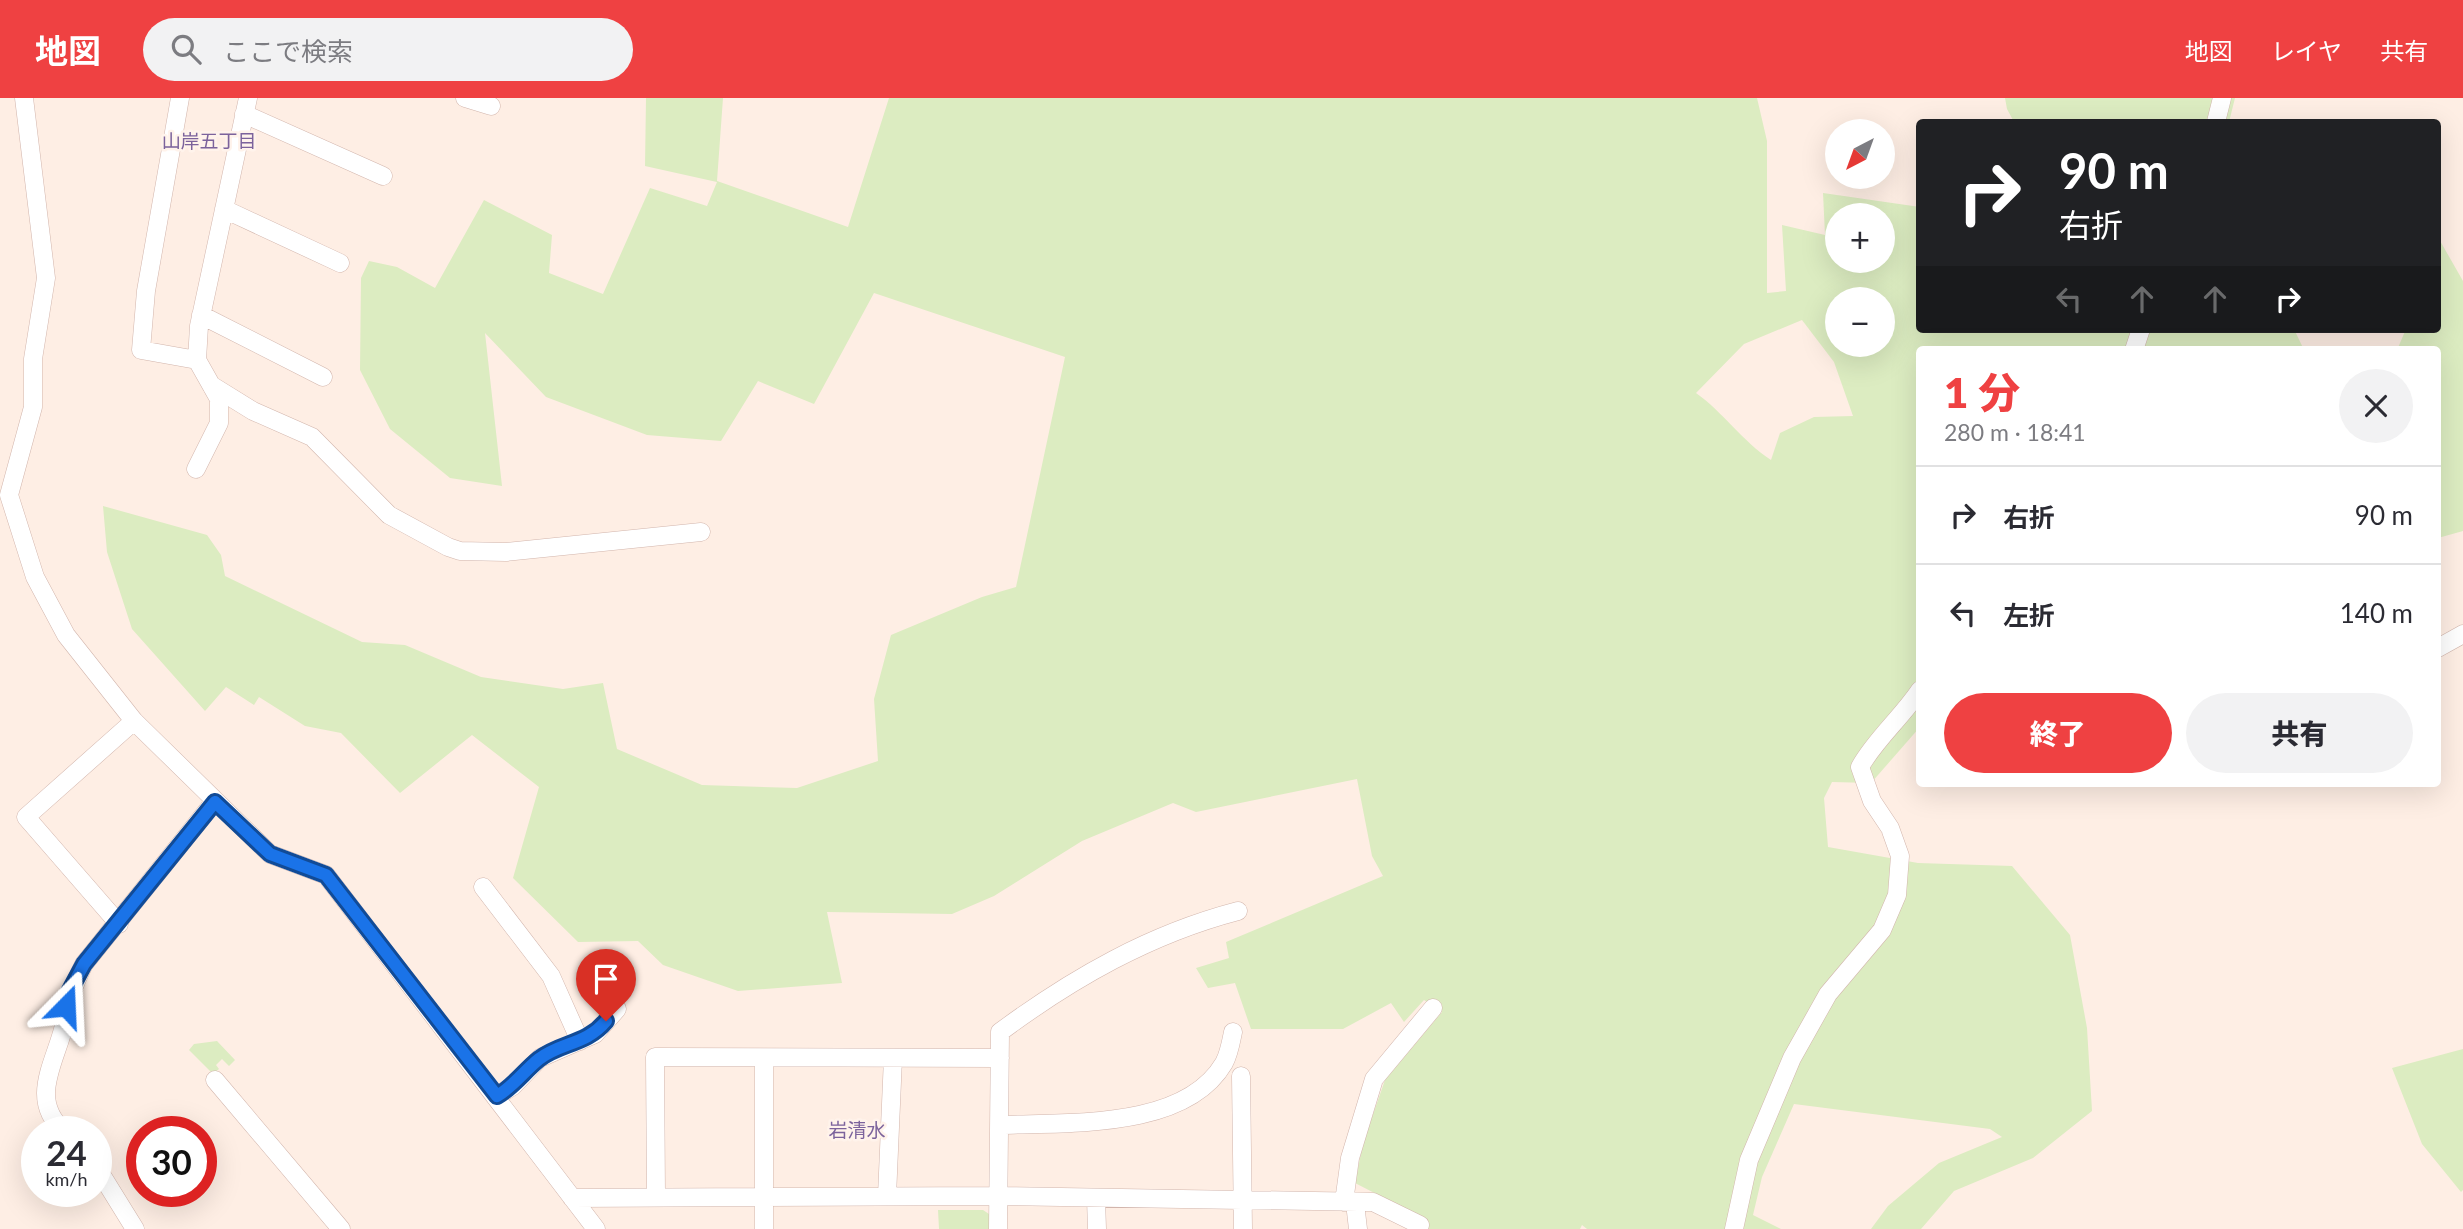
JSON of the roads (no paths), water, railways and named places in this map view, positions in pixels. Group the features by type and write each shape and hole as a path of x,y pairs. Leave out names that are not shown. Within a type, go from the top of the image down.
{"street":[{"path":"24,98 46,278 33,359 33,407 9,495 35,577 50,608 79,654 134,721 215,802 270,854 326,875 596,1229"},
{"path":"180,98 146,291 141,350 197,360"},
{"path":"465,98 491,106"},
{"path":"2217,119 2222,98"},
{"path":"196,469 219,423 219,400 197,360 201,315 246,106 383,176"},
{"path":"224,209 340,263"},
{"path":"201,315 323,377"},
{"path":"211,385 253,411 312,438 389,515 460,551 506,552 701,532"},
{"path":"2441,646 2463,634"},
{"path":"1734,1229 1748,1160 1792,1058 1828,994 1882,930 1897,895 1900,856 1890,828 1872,801 1860,767 1868,753 1899,720 1916,696"},
{"path":"119,924 26,817 134,721"},
{"path":"52,1116 46,1099 48,1069 65,1021 69,992 84,964 119,924 127,908 215,802"},
{"path":"483,887 551,976 580,1041"},
{"path":"998,1229 1000,1032 1050,995 1101,965 1163,935 1199,921 1238,911"},
{"path":"1358,1229 1350,1203 1350,1158 1374,1079 1433,1008"},
{"path":"497,1096 513,1086 540,1058 595,1034 617,1009"},
{"path":"1001,1125 1127,1119 1186,1098 1224,1062 1234,1032"},
{"path":"656,1196 655,1057 1000,1058"},
{"path":"764,1058 764,1229"},
{"path":"887,1196 893,1058"},
{"path":"1241,1076 1243,1229"},
{"path":"215,1080 341,1229"},
{"path":"112,1192 135,1229"},
{"path":"572,1198 998,1196 1373,1202 1420,1225"},
{"path":"1096,1199 1097,1229"}],"district":[{"name":"山岸五丁目","path":"209,141"},
{"name":"岩清水","path":"857,1130"}]}
